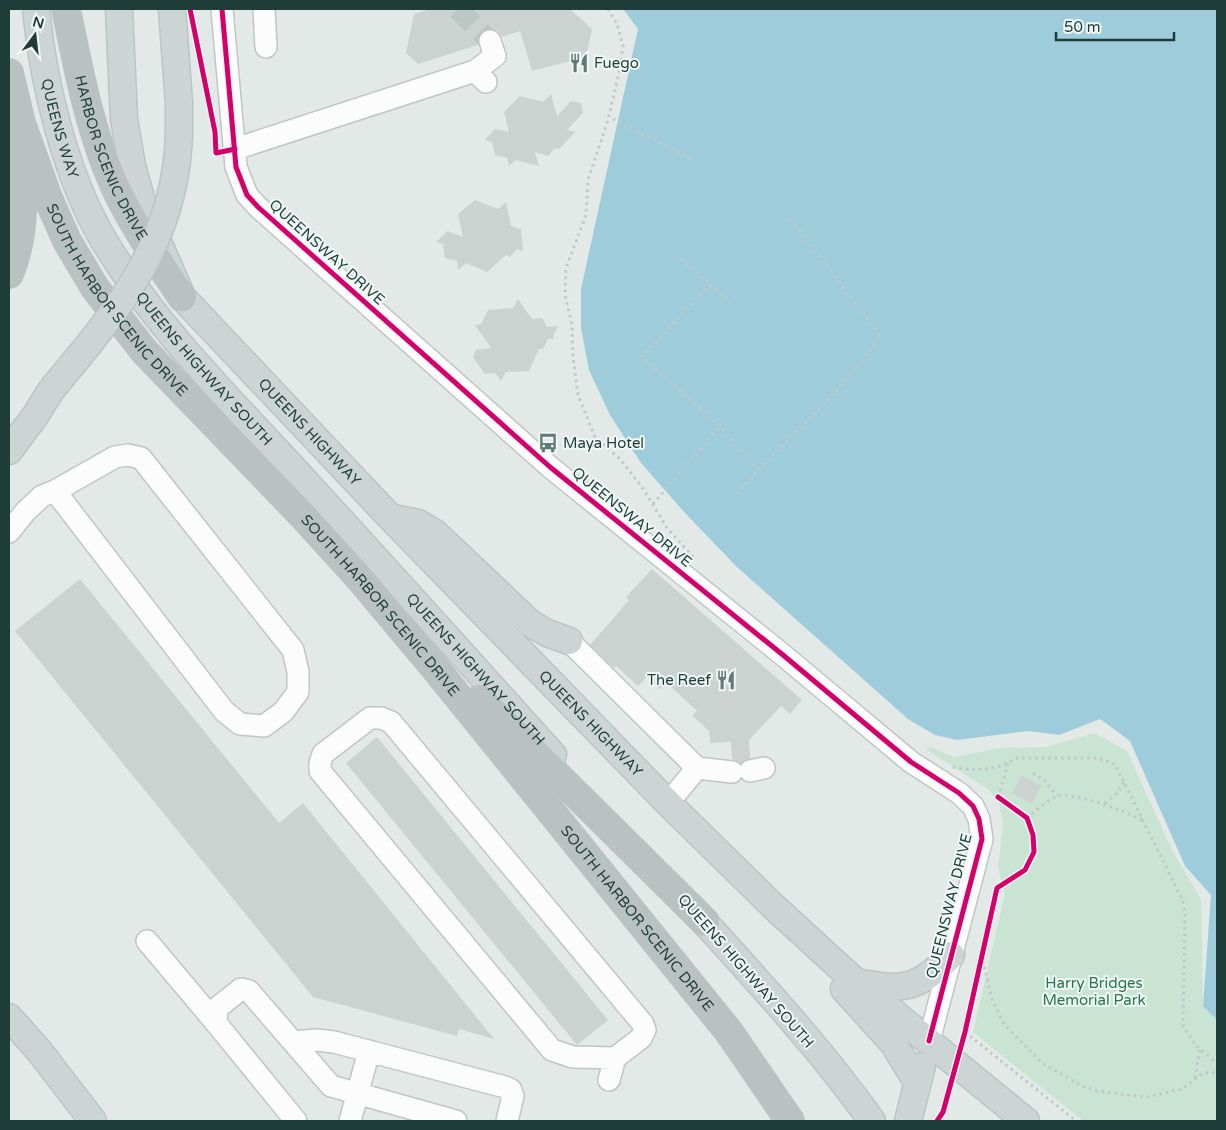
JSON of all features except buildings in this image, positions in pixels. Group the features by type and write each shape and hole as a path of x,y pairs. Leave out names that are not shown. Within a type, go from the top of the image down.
{"highway":[{"name":"HARBOR SCENIC DRIVE","path":"66,9 77,65 96,134 113,182 135,226 182,297"},
{"name":"SOUTH HARBOR SCENIC DRIVE","path":"9,72 21,123 48,198 67,241 95,288 144,351 303,516 362,581 435,668 729,1032 790,1121"},
{"path":"9,115 18,157 22,208 18,244 9,274"},
{"path":"362,581 705,922"}],"main road":[{"name":"QUEENS WAY","path":"36,9 38,36 69,165 104,242"},
{"path":"118,9 124,119 132,166 144,209 182,297"},
{"path":"9,451 36,416 51,391 112,317 144,267 167,210 178,160 179,134 179,103 172,9"},
{"name":"QUEENS HIGHWAY SOUTH","path":"104,242 147,305 178,345 317,494 705,922 852,1093 872,1121"},
{"name":"QUEENS HIGHWAY","path":"182,297 390,517 668,803 774,907 856,982 1026,1121"},
{"path":"9,429 24,413 51,391"},
{"path":"390,517 418,523 435,533 530,622 547,633 569,641"},
{"path":"718,852 893,1043 918,1082"},
{"path":"856,982 878,986 914,984 938,968 951,955"},
{"path":"9,1017 40,1052 93,1121"},
{"path":"908,1121 929,1042"}],"street":[{"name":"QUEENSWAY DRIVE","path":"222,9 236,167 247,195 258,207 550,467 783,655 911,762 959,793 973,806 980,819 982,839 929,1042"},
{"path":"264,9 266,47"},
{"path":"235,149 481,76 495,56 490,41"},
{"path":"9,532 25,512 42,496 55,491 116,457 128,455 141,458 292,650 298,672 298,692 283,712 264,726 240,724 224,711 55,491"},
{"path":"569,641 697,768 749,770"},
{"path":"609,1080 615,1058 641,1038 645,1030 643,1024 391,722 381,718 370,718 324,754 320,763 320,772 552,1050 573,1057 615,1058"},
{"path":"668,803 697,768"},
{"path":"147,941 296,1121"},
{"path":"216,1023 216,1008 241,989 249,991 331,1086 358,1092 456,1121"},
{"path":"293,1042 334,1042 505,1087 511,1090 513,1096 507,1121"},
{"path":"350,1121 370,1051"}],"path":[{"path":"608,9 617,24 623,45 621,64 608,120 588,180 586,215 566,268 565,295 572,325 573,358 578,395 595,437 620,459 653,504 666,528 700,564"},
{"path":"613,120 694,160"},
{"path":"737,494 757,470 839,388 880,335 790,218"},
{"path":"682,259 731,303"},
{"path":"710,284 642,357 720,426 757,470"},
{"path":"653,504 720,426"},
{"path":"948,766 976,770 1008,763 1017,758 1098,758 1115,764 1125,781 1184,908 1183,1026 1200,1049 1217,1062"},
{"path":"1000,798 1008,763"},
{"path":"1033,773 1045,781 1057,796"},
{"path":"1104,804 1116,794 1125,781"},
{"path":"1027,818 1057,796 1075,797 1104,804 1144,821"},
{"path":"1021,813 1027,818 1030,827"},
{"path":"977,974 983,945"},
{"path":"981,954 992,999 1004,1024 1042,1063 1082,1086 1128,1096 1147,1096 1182,1089 1203,1073 1217,1072"},
{"path":"956,1064 967,1023"},
{"path":"965,1032 1076,1121"},
{"path":"1195,1078 1200,1049"}],"green space":[{"name":"Harry Bridges Memorial Park","path":"1094,733 1127,751 1173,852 1201,899 1203,1006 1217,1020 1217,1121 1083,1121 973,1032 1005,894 998,867 1003,826 1000,805 988,789 925,749 931,747 954,757 1000,748 1046,747"}],"water":[{"path":"623,9 1217,9 1217,1020 1203,1006 1211,895 1185,866 1130,741 1100,719 1059,735 1028,731 957,740 935,735 908,719 737,567 685,513 641,463 610,415 589,370 581,328 581,289 638,29"}],"tunnel":[{"path":"458,9 490,41"}],"cycle path":[{"path":"190,9 215,132 216,153 235,149"},
{"path":"222,9 236,167 247,195 258,207 550,467 783,655 911,762 959,793 973,806 979,819 982,839 929,1041"},
{"path":"937,1121 943,1112 965,1032 997,888 1025,870 1034,852 1033,835 1027,818 998,797"}],"place":[{"name":"Fuego","path":"579,63"},
{"name":"Maya Hotel","path":"548,443"},
{"name":"The Reef","path":"726,680"}]}
